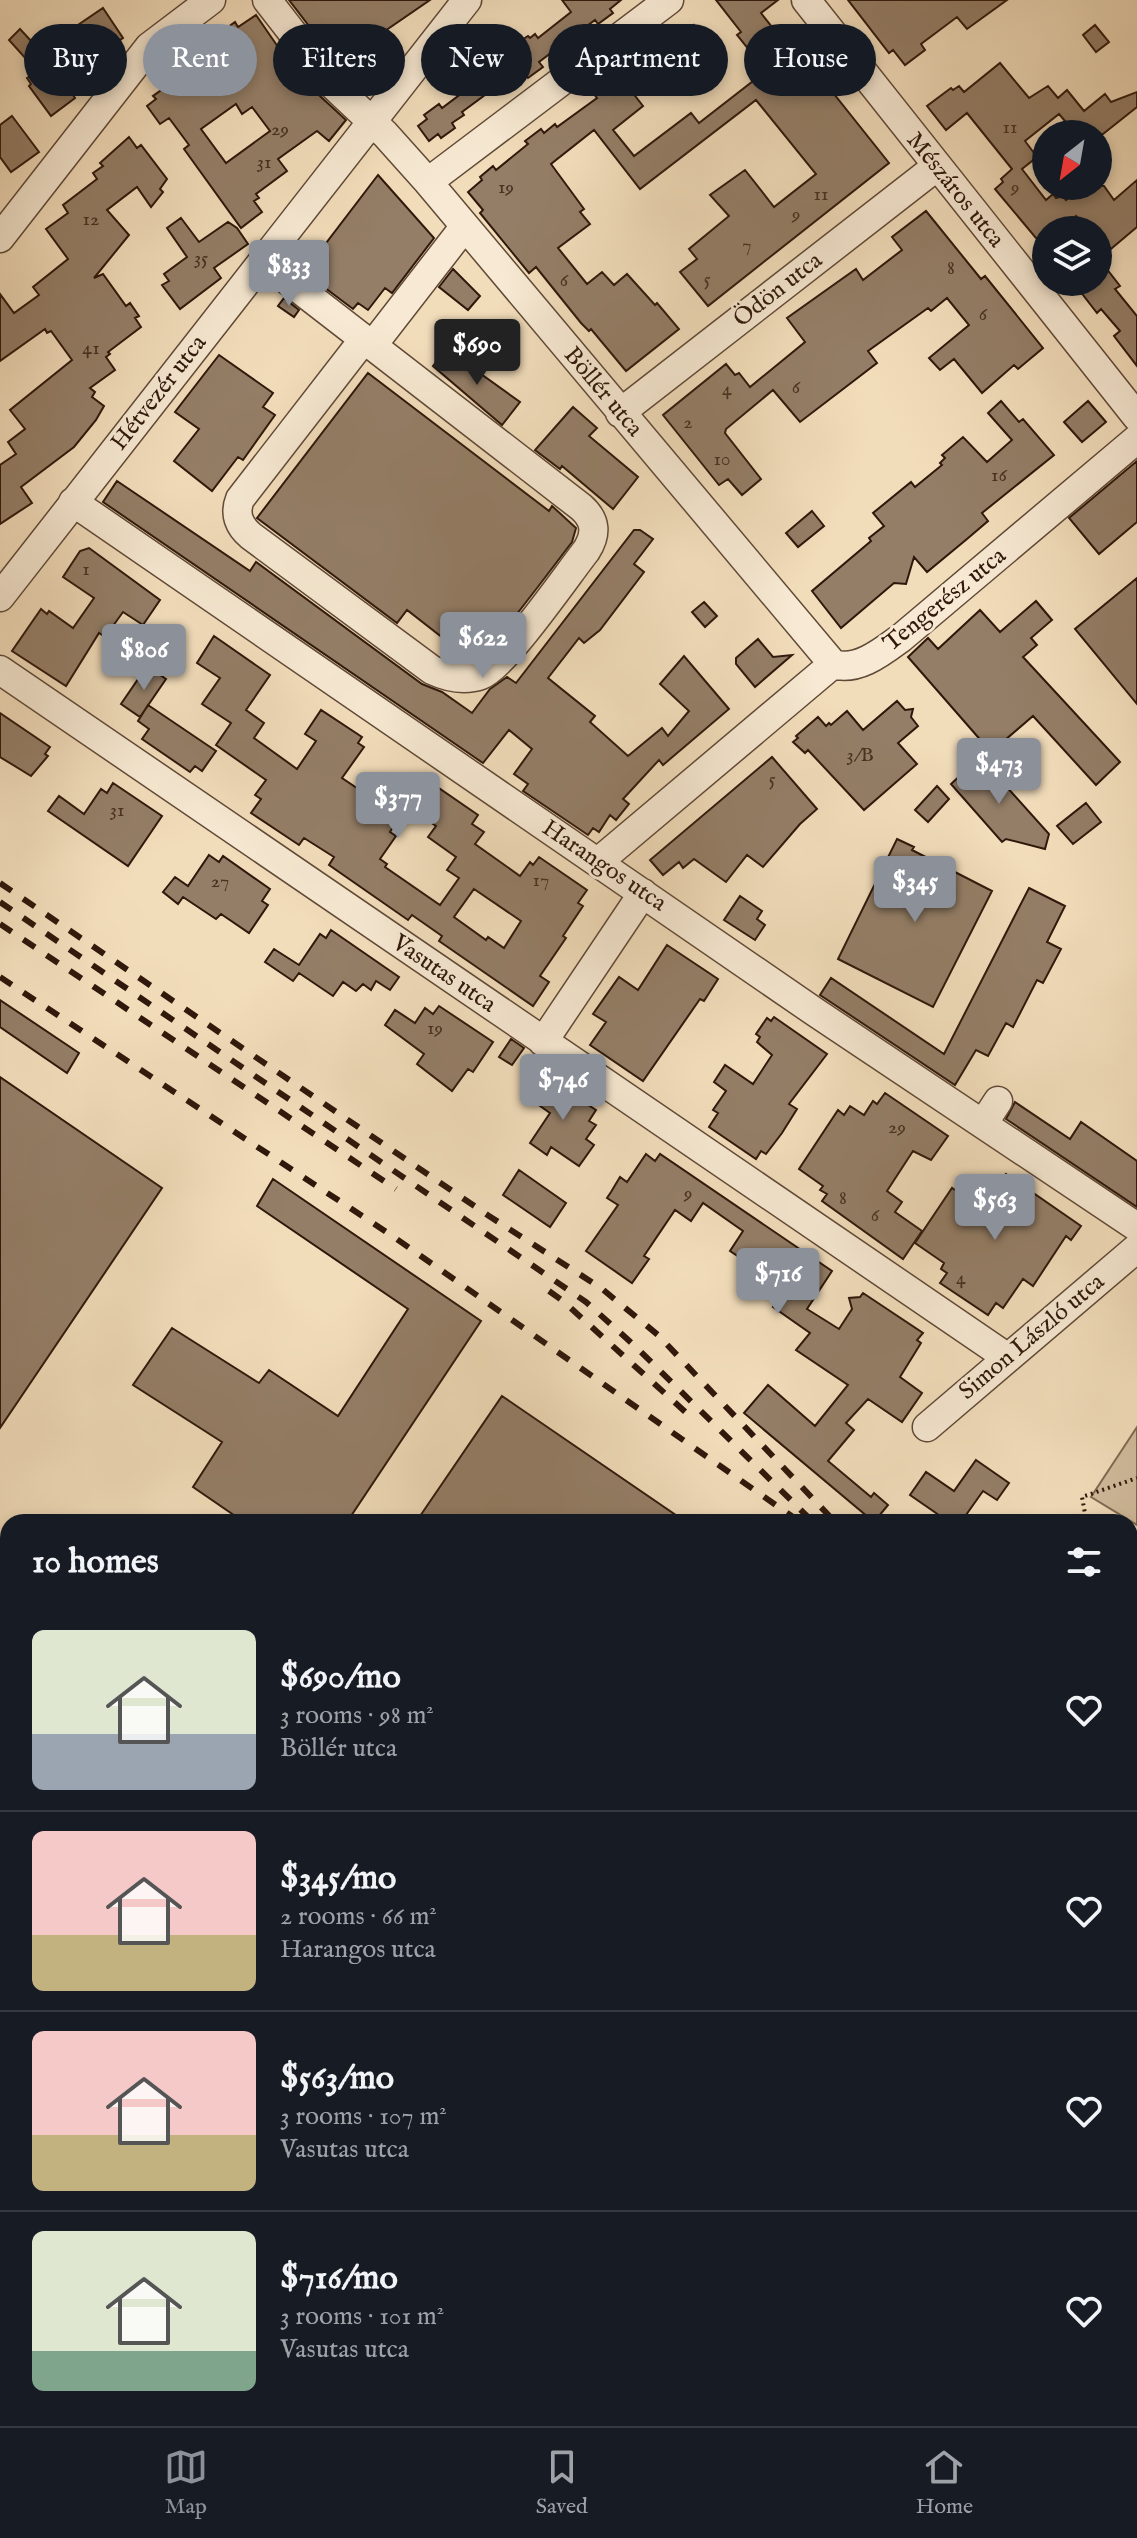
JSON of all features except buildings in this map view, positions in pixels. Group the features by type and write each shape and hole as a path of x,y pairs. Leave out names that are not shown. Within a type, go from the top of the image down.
{"street":[{"path":"3,225 149,47 211,0"},
{"name":"Böllér utca","path":"267,0 333,85 428,182 833,664"},
{"name":"Hétvezér utca","path":"0,597 467,0"},
{"path":"428,182 669,0"},
{"name":"Mészáros utca","path":"806,0 1137,417"},
{"name":"Ödön utca","path":"620,413 936,167"},
{"path":"263,261 368,342 581,507 593,521 593,539 586,551 502,660 481,675 457,678 432,670 251,536 239,521 237,510 240,499 368,342 465,226"},
{"name":"Tengerész utca","path":"598,862 833,664 849,666 868,659 932,624 1137,439"},
{"name":"Harangos utca","path":"73,502 802,1004 991,1113 1137,1227"},
{"name":"Vasutas utca","path":"0,670 1008,1358"},
{"path":"543,1042 643,893"},
{"name":"Simon László utca","path":"927,1427 1137,1248"}],"path":[{"path":"1085,1514 1082,1497 1137,1478"}],"shaded area":[{"path":"1137,1427 1137,1514 1119,1514 1091,1497"}],"railway":[{"path":"0,883 489,1216 601,1288 658,1335 827,1514"},
{"path":"0,902 586,1302 635,1346 805,1514"},
{"path":"0,924 396,1189"},
{"path":"0,977 391,1235 789,1514"},
{"path":"549,1291 692,1418"}]}
